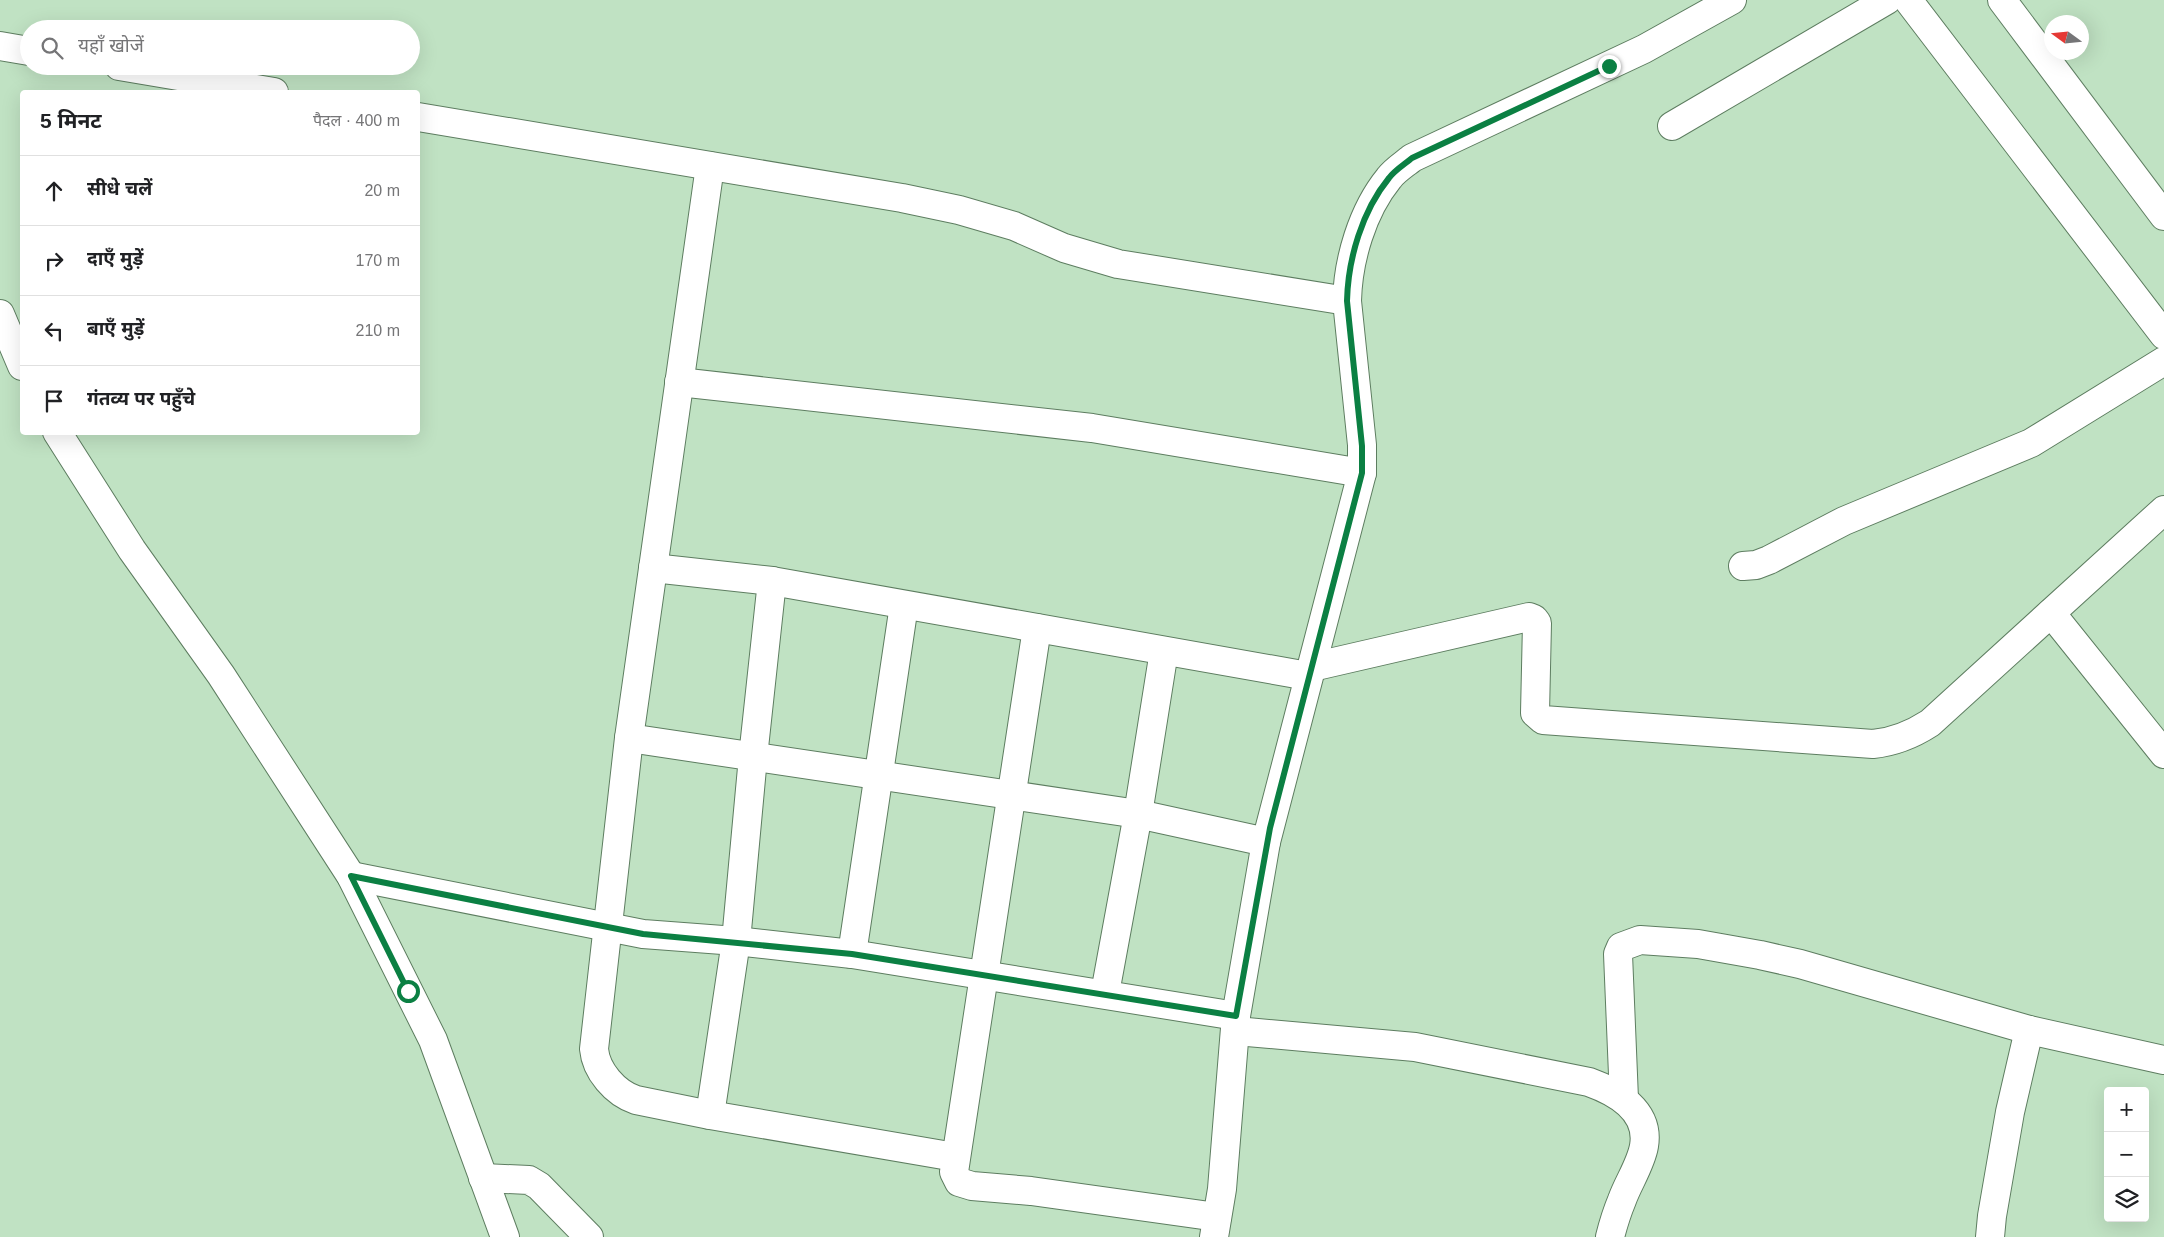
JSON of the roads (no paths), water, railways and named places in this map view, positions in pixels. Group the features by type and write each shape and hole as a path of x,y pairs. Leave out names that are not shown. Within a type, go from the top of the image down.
{"street":[{"path":"1037,628 954,1172 959,1182 972,1186 1031,1191 1216,1227 1222,1189 1236,1023 1266,842 1362,473 1362,446 1347,301 1348,278 1353,252 1372,207 1389,178 1412,158 1644,49 1732,0"},
{"path":"1672,126 1887,0"},
{"path":"1908,0 2164,336"},
{"path":"2002,0 2164,216"},
{"path":"0,46 20,49"},
{"path":"173,75 262,90"},
{"path":"420,117 902,198 959,210 1014,226 1064,248 1118,264 1347,301"},
{"path":"710,166 629,738 594,1049 598,1066 607,1079 630,1098 710,1115 955,1157"},
{"path":"0,314 20,361"},
{"path":"1743,566 1756,565 1769,560 1844,521 2026,446 2164,362"},
{"path":"679,382 1092,428 1362,473"},
{"path":"59,435 132,550 221,675 351,876 433,1040 505,1237"},
{"path":"653,568 772,581 1164,651 1310,672 1529,617 1534,618 1537,623 1535,713 1543,720 1873,744 1885,743 1904,737 1930,723 2164,510"},
{"path":"710,1115 736,941 772,581"},
{"path":"852,954 904,605"},
{"path":"2051,613 2164,754"},
{"path":"1104,993 1138,814 1164,651"},
{"path":"629,738 1138,814 1266,842"},
{"path":"351,876 643,934 736,941 852,954 984,974 1104,993 1236,1023 1414,1047 1588,1082 1610,1090 1624,1099 1640,1118 1645,1133 1644,1148 1621,1201 1610,1237"},
{"path":"1624,1099 1618,954 1621,947 1640,940 1698,944 1800,964 2029,1030 2164,1060"},
{"path":"1990,1237 2010,1112 2029,1030"},
{"path":"483,1178 529,1180 539,1186 589,1237"}]}
